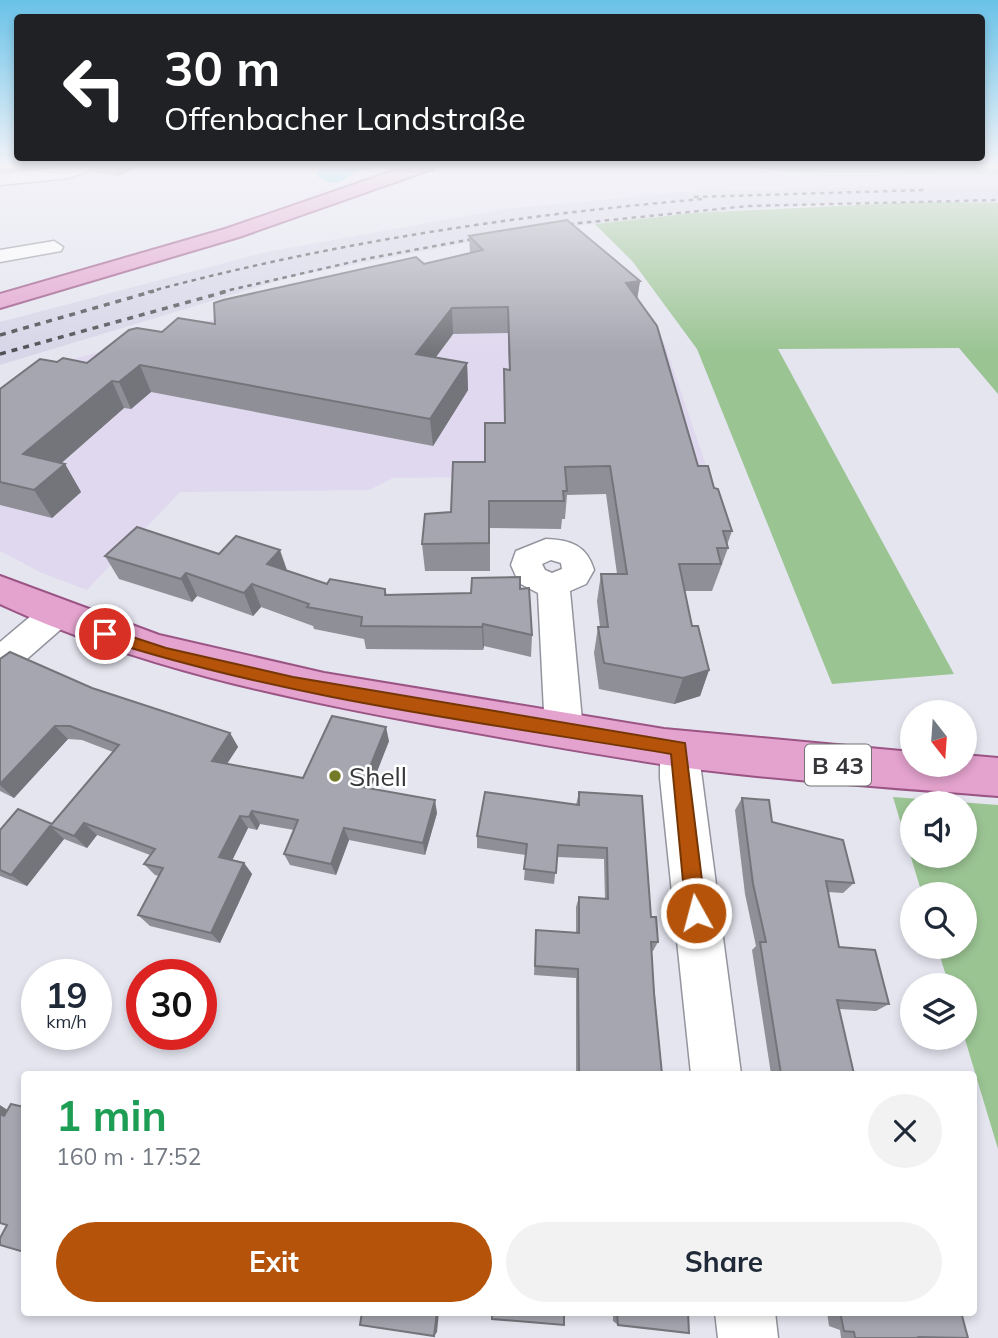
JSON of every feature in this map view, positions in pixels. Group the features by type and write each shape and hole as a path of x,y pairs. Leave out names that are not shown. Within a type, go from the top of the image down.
{"main road":[{"path":"0,301 248,227"},
{"name":"B 43","path":"0,589 56,614 148,649 237,672 565,731 679,748 794,761 998,777"}],"street":[{"path":"0,256 54,247"},
{"path":"554,585 565,731"},
{"path":"0,662 56,614"},
{"path":"679,748 680,778 716,1071"},
{"path":"745,1316 748,1338"}],"shaded area":[{"path":"403,227 562,227 470,242 291,277 0,365 0,322 266,252"},
{"path":"595,250 664,342 709,474 393,478 369,490 180,492 87,590 42,573 0,551 0,393 39,369 253,308"}],"green space":[{"path":"598,227 998,227 998,394 959,348 778,349 954,674 832,684 697,349 633,262"},
{"path":"893,797 900,798 900,820"},
{"path":"977,803 998,805 998,1149 977,1079 977,1071 975,1071 968,1050 977,1050 977,973 945,973 941,959 977,959 977,882 918,882 914,868 977,868"}],"building":[{"path":"521,227 576,227 640,281 626,283 657,326 698,466 708,466 732,531 723,531 728,548 717,548 721,564 679,564 692,626 698,626 709,670 683,678 604,663 598,627 608,627 601,574 627,574 610,466 565,467 567,491 563,491 564,501 489,501 489,543 422,544 425,514 451,512 453,462 485,462 485,423 505,423 504,369 510,370 508,307 452,308 416,354 467,363 430,419 140,365 119,382 112,381 23,454 65,464 34,490 0,482 0,389 40,359 57,362 63,358 87,363 129,330 137,328 162,332 178,318 215,324 214,303 223,300 416,257 424,264 483,250 469,236"},
{"path":"137,527 219,554 236,536 280,550 267,564 327,584 330,579 385,589 385,595 471,593 472,578 520,577 520,589 529,588 532,635 483,624 482,627 361,626 362,617 307,607 309,604 252,584 244,593 186,573 181,579 105,556"},
{"path":"10,652 92,688 230,733 212,761 303,778 332,716 386,727 362,787 435,800 423,843 344,828 331,864 284,854 298,820 252,811 249,817 240,816 219,857 244,863 211,933 138,915 163,868 144,864 155,849 84,823 74,836 50,826 11,875 0,870 0,830 18,809 52,824 119,745 70,726 55,726 0,784 0,659"},
{"path":"485,792 579,805 579,792 642,796 651,917 656,917 658,942 651,942 662,1071 579,1071 578,969 535,966 536,930 579,933 579,897 608,899 607,848 558,845 556,873 524,869 527,844 477,836"},
{"path":"742,798 769,800 772,822 843,840 854,883 826,881 839,947 875,950 889,1004 837,1000 853,1071 781,1071 760,942 766,942 753,884"},
{"path":"11,1104 21,1106 21,1251 0,1245 0,1238 7,1225 0,1223 0,1114 4,1116"},
{"path":"361,1316 436,1316 434,1336 360,1325"},
{"path":"492,1316 564,1316 564,1325 492,1319"},
{"path":"617,1316 688,1316 689,1333 618,1325"},
{"path":"841,1316 962,1316 968,1338 855,1338 854,1332 844,1331"}],"railway":[{"path":"148,292 285,259 462,227"},
{"path":"221,292 365,259 489,236"},
{"path":"0,335 154,291"},
{"path":"0,354 228,291"}],"place":[{"name":"Shell","path":"335,776"}],"route":[{"path":"105,634 166,654 293,684 679,748 696,913"}]}
